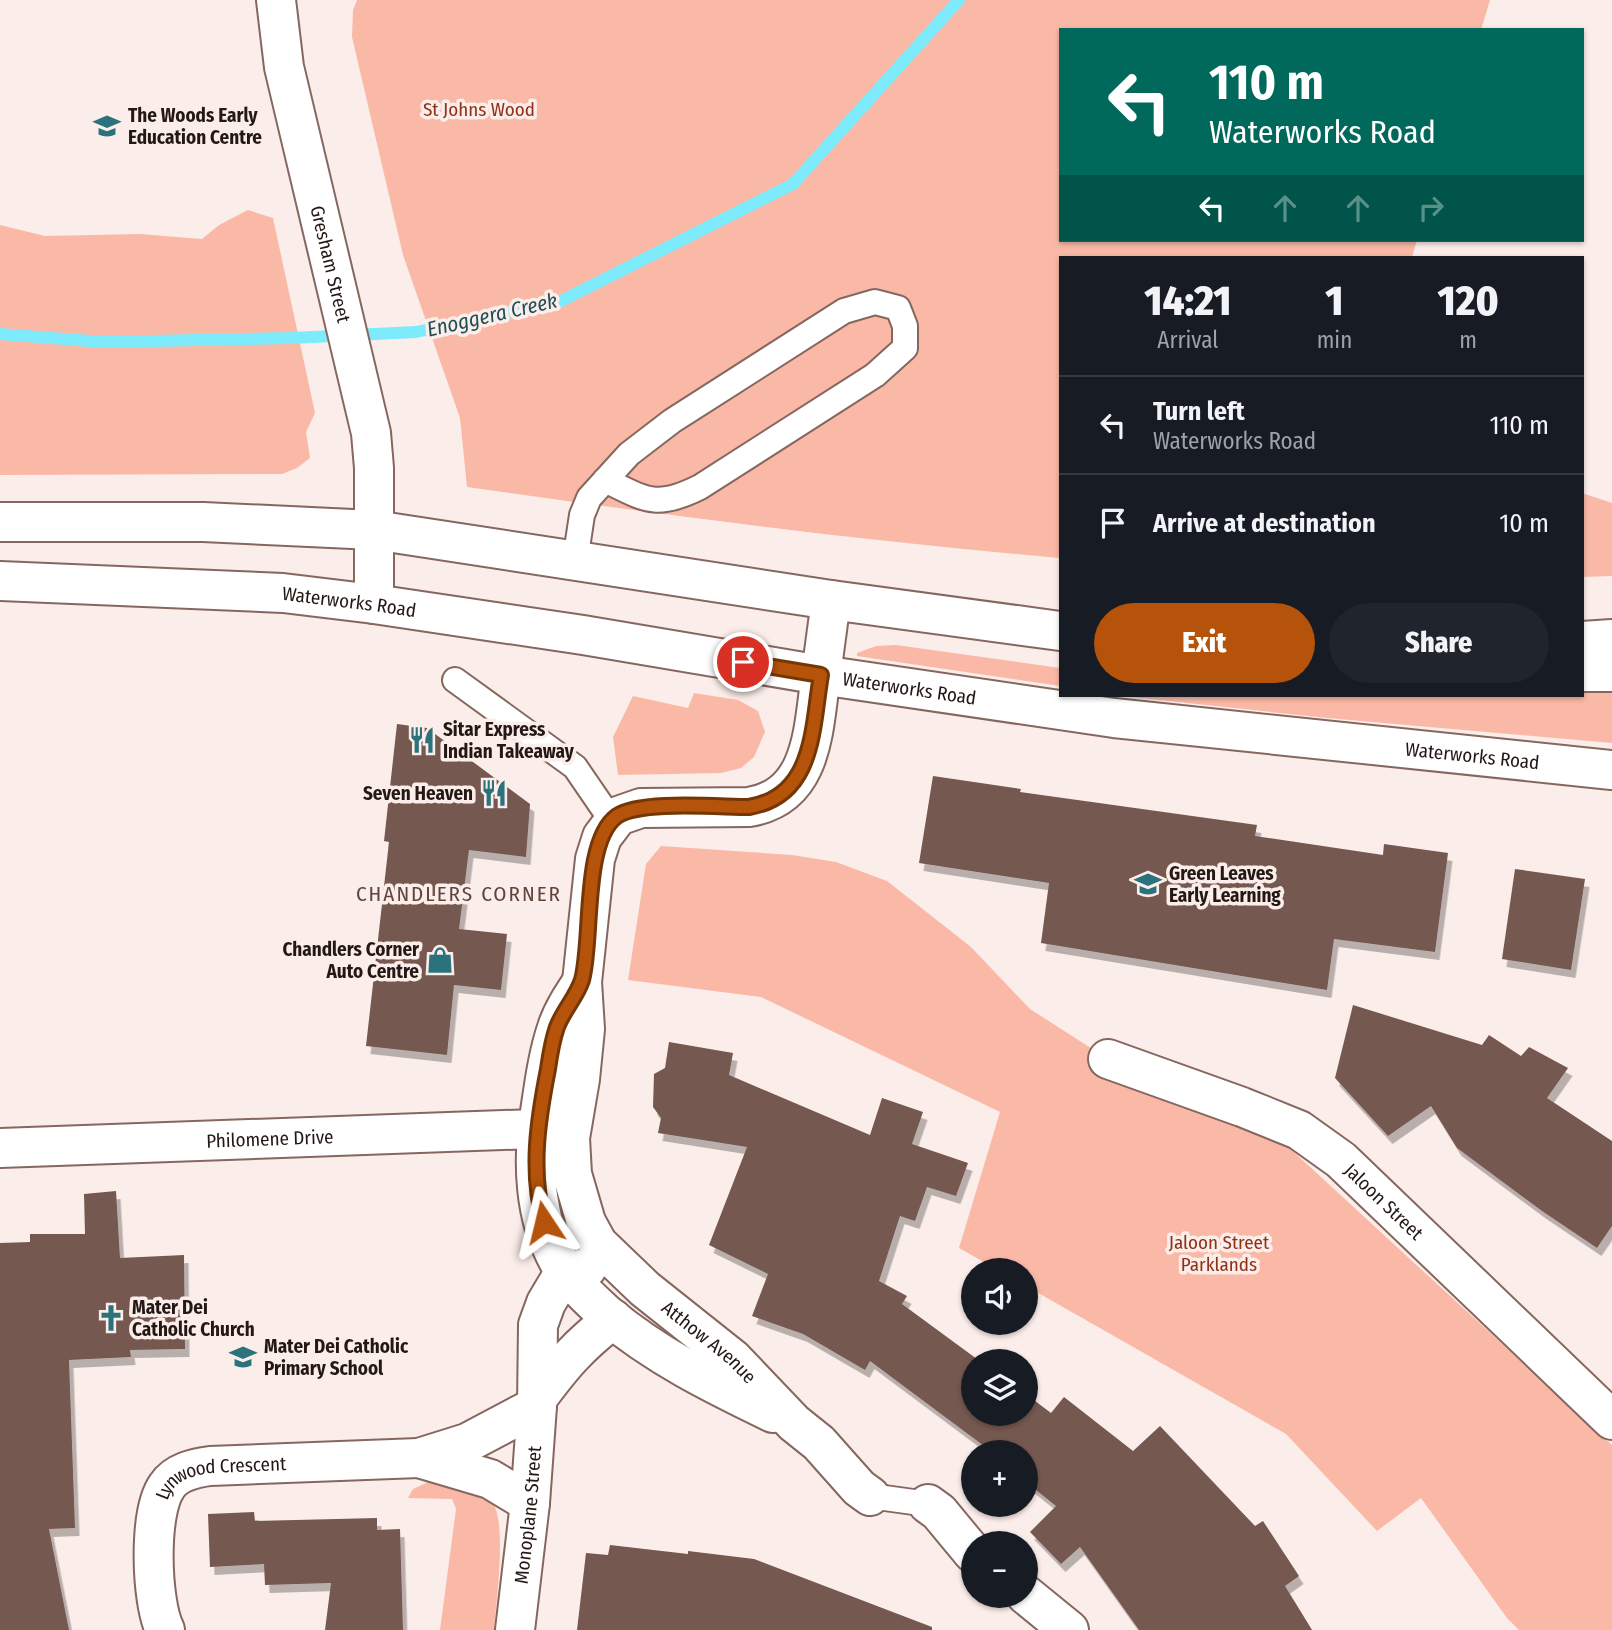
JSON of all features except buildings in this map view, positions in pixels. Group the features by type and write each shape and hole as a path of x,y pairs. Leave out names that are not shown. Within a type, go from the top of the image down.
{"street":[{"name":"Gresham Street","path":"276,0 284,67 373,448 374,604"},
{"path":"0,522 203,522 374,530 831,600 1059,631"},
{"name":"Waterworks Road","path":"0,581 284,593 583,635 821,675 1114,718 1612,771"},
{"path":"613,1319 586,1296 565,1270 551,1243 539,1203 537,1180 554,1128 556,1030 582,982 597,850 604,831 625,812 641,808 749,807 782,795 795,782 803,768 821,675 831,600"},
{"path":"1584,641 1612,639"},
{"path":"1584,672 1612,672"},
{"name":"Jaloon Street","path":"1108,1059 1299,1130 1340,1160 1612,1420"},
{"path":"554,1128 570,1148 572,1174 586,1222 595,1240 620,1266"},
{"name":"Philomene Drive","path":"0,1148 554,1128"},
{"path":"565,1270 620,1266"},
{"path":"537,1403 577,1348 613,1319 620,1266"},
{"name":"Atthow Avenue","path":"620,1266 733,1359 794,1423 813,1437 859,1488 870,1496"},
{"name":"Monoplane Street","path":"515,1630 530,1503 537,1403 538,1325 546,1303 565,1270"},
{"name":"Atthow Avenue","path":"613,1319 660,1355 794,1423"},
{"name":"Lynwood Crescent","path":"165,1630 156,1601 155,1526 164,1491 178,1475 210,1466 419,1458 467,1443 537,1403"},
{"name":"Lynwood Crescent","path":"419,1458 489,1479 530,1503"},
{"name":"Atthow Avenue","path":"928,1504 939,1512 961,1539"},
{"path":"1038,1605 1069,1630"}],"lane":[{"path":"575,561 582,515 589,498 605,480 629,454 672,421 844,311 875,302 898,308 905,326 905,348 875,374 700,486 671,499 653,501 605,480"},
{"path":"454,680 575,767 612,821"},
{"name":"Atthow Avenue","path":"870,1496 928,1504"}],"green space":[{"name":"St Johns Wood","path":"357,0 1490,0 1482,28 1059,28 1059,242 1416,242 1412,256 1059,256 1059,558 763,527 467,487 460,418 403,255 352,37 353,10"},
{"path":"248,210 273,218 315,413 306,432 310,458 297,468 282,474 0,475 0,225 45,236 140,234 202,239 219,225"},
{"path":"1584,494 1612,503 1612,576 1584,577"},
{"path":"896,645 1059,668 1059,686 857,656 857,653 876,646"},
{"path":"1584,684 1612,684 1612,743 1327,718 1131,697 1584,697"},
{"path":"694,693 738,700 758,711 765,732 754,757 741,768 721,773 618,775 613,737 633,696 688,708"},
{"name":"Jaloon Street Parklands","path":"661,846 792,855 836,862 887,881 971,947 1030,1009 1108,1059 1284,1143 1612,1445 1612,1630 1519,1630 1507,1618 1421,1498 1377,1531 1286,1434 1038,1293 1038,1258 977,1258 959,1248 1000,1112 761,997 628,980 646,864"},
{"path":"435,1479 479,1492 491,1501 496,1510 500,1562 494,1630 440,1630 456,1509 452,1499 408,1498 413,1489"}],"waterway":[{"name":"Enoggera Creek","path":"0,334 103,342 416,332 559,302 793,184 959,0"}],"place":[{"name":"The Woods Early Education Centre","path":"107,126"},
{"name":"Sitar Express Indian Takeaway","path":"422,740"},
{"name":"Seven Heaven","path":"494,793"},
{"name":"Green Leaves Early Learning","path":"1148,884"},
{"name":"Chandlers Corner Auto Centre","path":"440,960"},
{"name":"Mater Dei Catholic Church","path":"111,1318"},
{"name":"Mater Dei Catholic Primary School","path":"243,1357"}],"district":[{"name":"CHANDLERS CORNER","path":"459,894"}],"route":[{"path":"544,1222 537,1180 536,1143 540,1106 556,1030 561,1016 582,982 595,859 604,831 618,816 641,808 749,807 763,804 782,795 800,776 803,768 821,675 743,662"}]}
